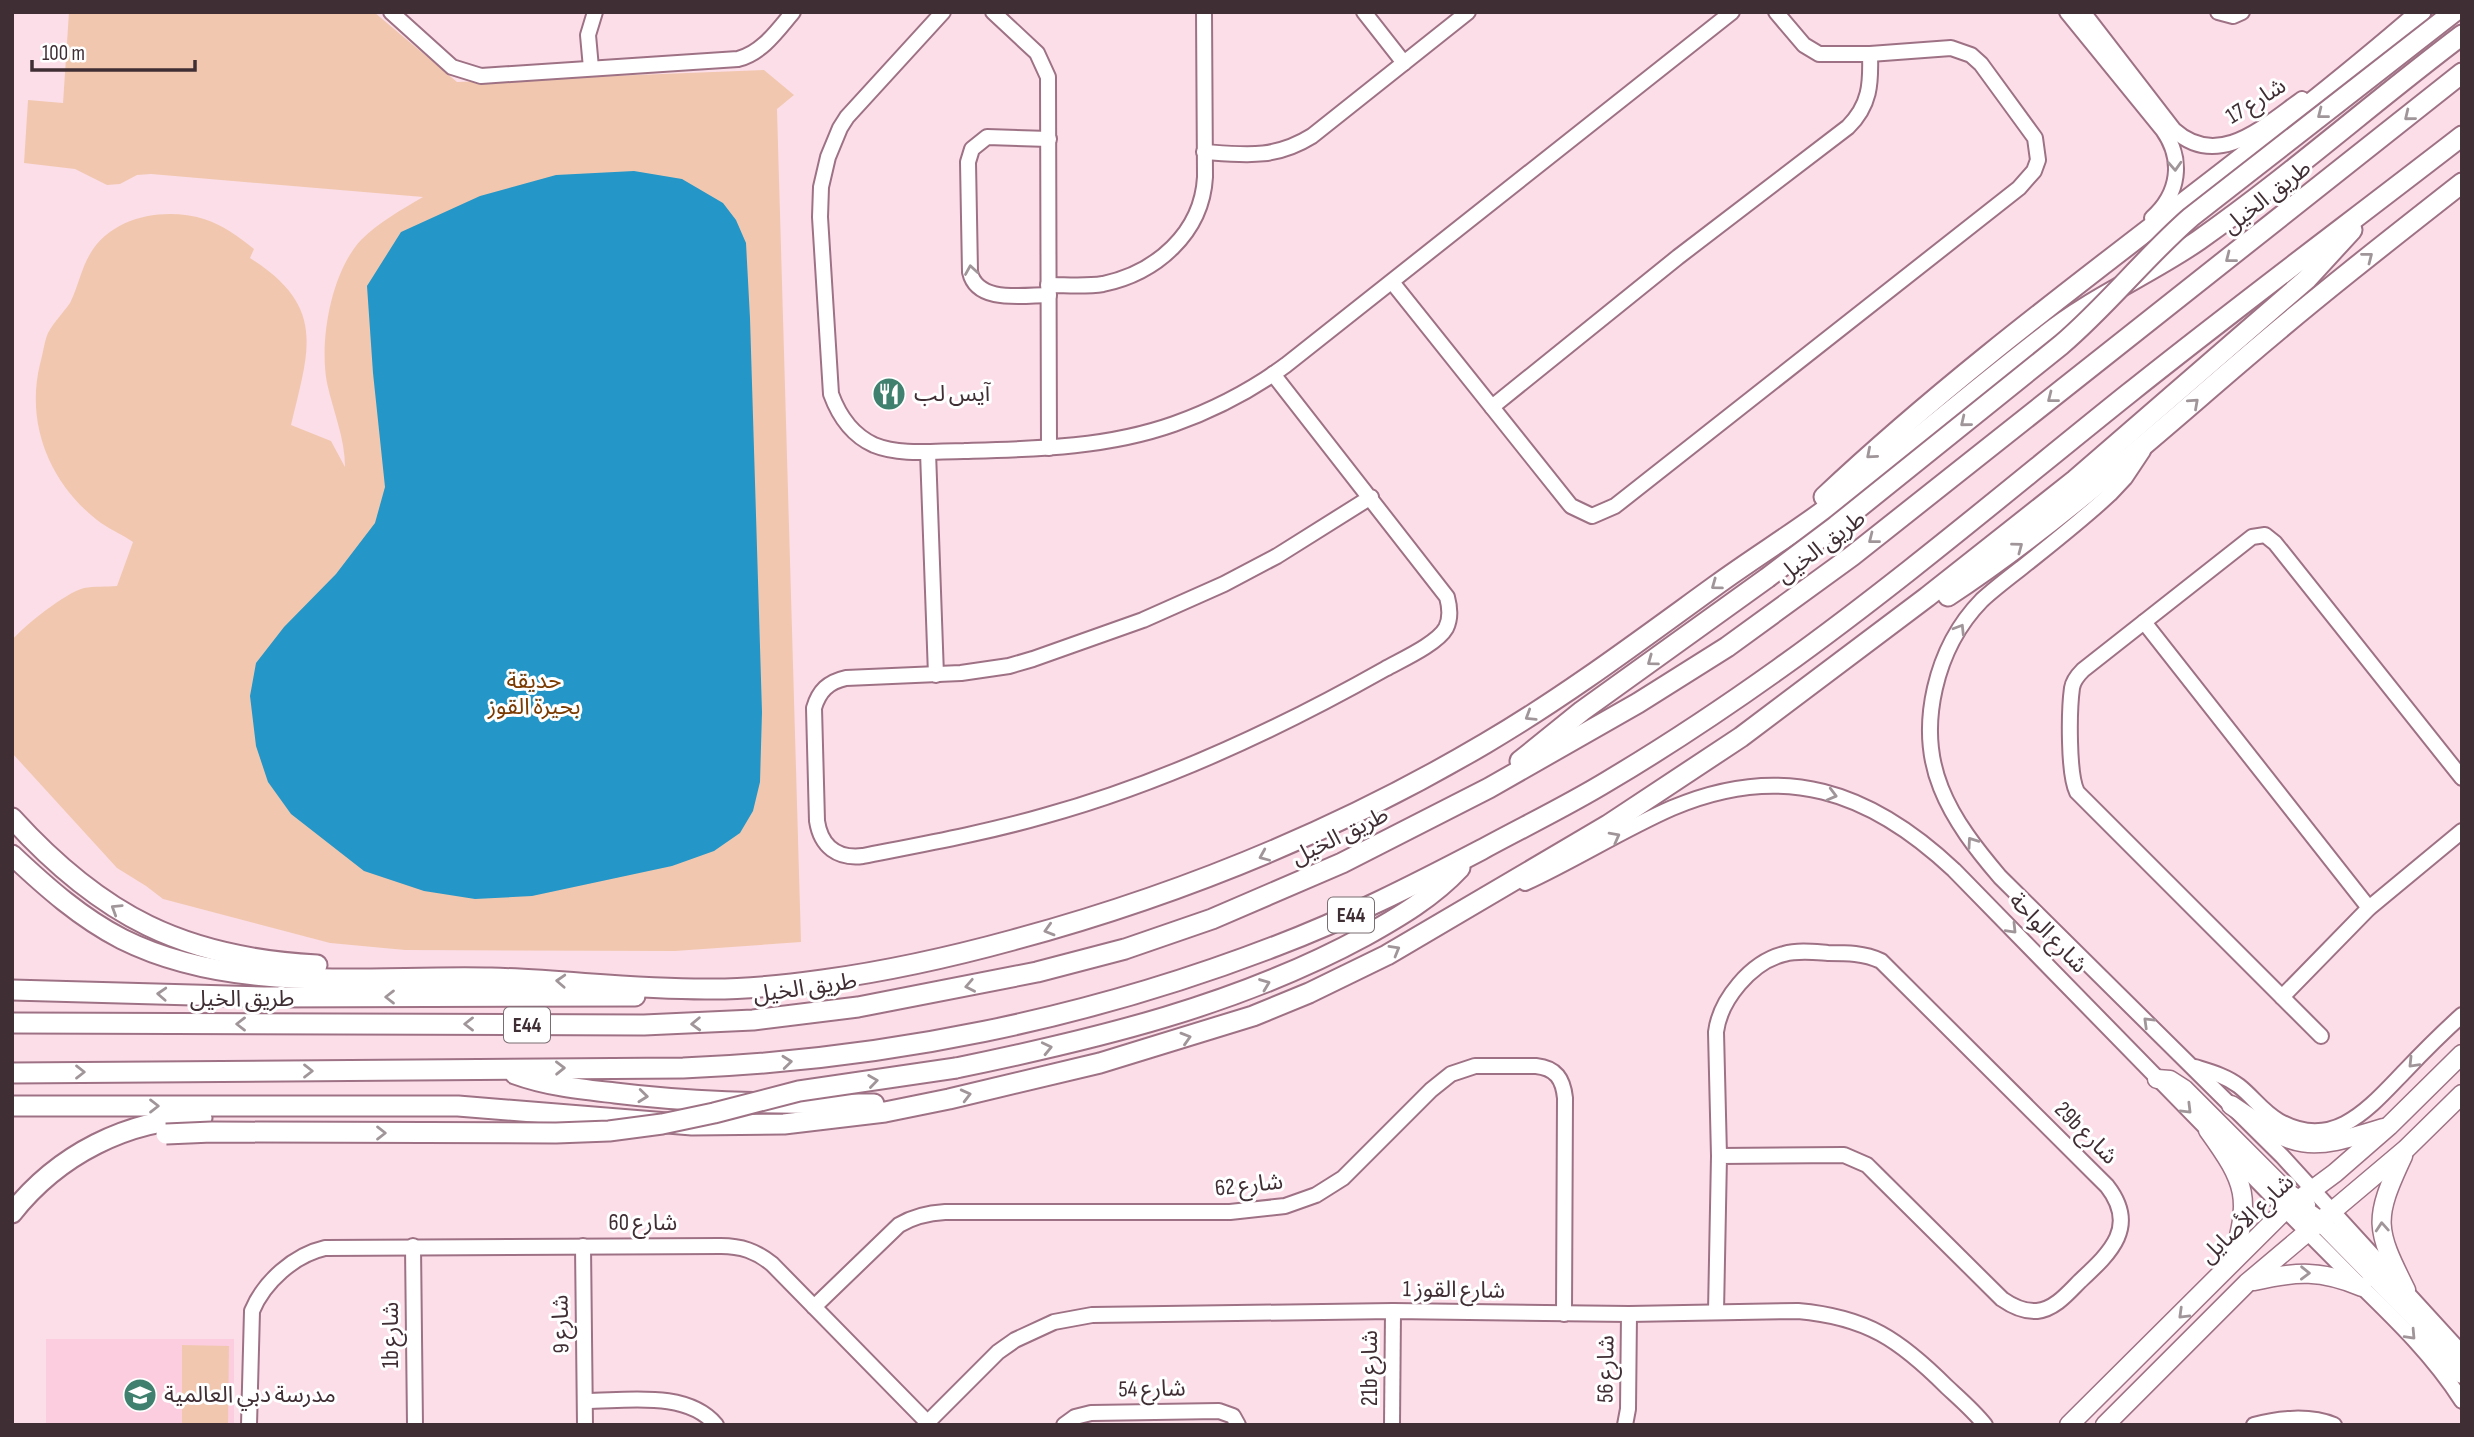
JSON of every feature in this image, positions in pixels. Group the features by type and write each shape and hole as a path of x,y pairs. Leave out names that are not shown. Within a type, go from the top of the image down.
{"highway":[{"path":"1773,547 1886,441 2026,325 2186,203 2421,12"},
{"path":"1489,788 1566,723 1836,526 2062,345 2095,314 2158,246 2191,217 2454,12"},
{"path":"12,855 48,888 104,929 146,950 189,965 251,976 542,980 678,989 784,985 901,967 1046,931 1148,899 1225,872 1348,817 1486,743 1596,673 1848,493 2061,323 2158,267 2214,229 2462,35"},
{"name":"طريق الخيل","path":"12,1023 680,1024 788,1017 858,1007 1037,972 1169,935 1297,884 1388,841 1592,731 1684,675 1811,587 2462,73"},
{"name":"E44","path":"12,1073 683,1068 779,1062 901,1047 1039,1019 1149,989 1272,948 1376,904 1606,782 1779,668 1957,533 2222,319 2462,136"},
{"path":"1877,635 1927,609 1998,562 2149,441 2284,324 2462,183"},
{"path":"12,1106 458,1106 692,1125 754,1126 815,1122 920,1106 1100,1063 1253,1016 1362,968 1608,825 1686,775 1877,635 2016,528 2161,407 2323,264 2364,212"},
{"path":"12,818 83,886 123,913 166,936 232,956 333,966 368,978"},
{"path":"12,845 48,888"},
{"path":"12,1214 63,1173 95,1154 130,1142 166,1135 212,1132 609,1131 688,1119 799,1091 956,1068 1132,1027 1289,974 1342,948 1415,907 1476,852"},
{"path":"12,990 276,998 612,997 678,989"},
{"path":"505,1069 552,1085 672,1099 763,1104 920,1106"},
{"path":"12,1214 42,1180 67,1160 116,1135 154,1124 196,1118 378,1117 528,1110"}],"main road":[{"name":"شارع الأصايل","path":"2073,1421 2291,1206 2314,1190 2389,1126 2462,1054"},
{"path":"2157,1079 2170,1080 2184,1088 2291,1206 2314,1207 2327,1216 2462,1374"},
{"name":"شارع الأصايل","path":"2105,1425 2247,1283 2406,1149 2462,1094"},
{"path":"2231,1105 2275,1135 2316,1145 2389,1126"},
{"path":"2208,1130 2227,1156 2242,1191 2244,1218 2231,1265"},
{"path":"2406,1149 2386,1192 2380,1221 2386,1250 2406,1290"},
{"path":"2247,1283 2290,1273 2312,1272 2362,1287"}],"street":[{"path":"591,68 588,35 595,12"},
{"path":"396,14 444,61 471,74 491,76 746,57 761,48 793,12"},
{"path":"943,12 840,128 824,172 820,202 831,394 846,424 859,436 889,449 928,452 1049,448 1114,440 1172,425 1217,406 1273,374 1732,12"},
{"path":"993,12 1028,43 1044,65 1049,91 1049,448"},
{"path":"1049,139 993,135 972,149 968,168 970,272 974,283 982,291 993,294 1049,290 1115,281 1145,268 1171,249 1197,215 1204,194 1204,12"},
{"path":"1364,12 1404,63"},
{"path":"1204,152 1258,155 1298,145 1468,12"},
{"path":"1392,282 1571,506 1592,516 1603,513 1637,489 2027,180 2038,160 2035,138 1981,64 1971,55 1951,48 1870,54 1819,54 1804,45 1776,12"},
{"path":"2067,12 2163,130 2174,150 2176,165 2174,188 2162,208 2076,287"},
{"name":"17 شارع","path":"2083,12 2174,130 2187,140 2211,147 2242,139 2354,61 2376,50"},
{"path":"2218,12 2233,16 2242,12"},
{"path":"1492,407 1678,257 1848,127 1865,106 1869,92 1870,54"},
{"path":"1273,374 1371,498 1447,597 1450,607 1446,628 1431,642 1288,722 1116,794 971,834 852,857 831,850 819,832 817,821 814,708 821,691 837,680 985,670 1033,659 1161,612 1268,561 1371,498"},
{"name":"شارع الواحة","path":"2149,441 2110,494 1984,598 1965,620 1946,654 1937,680 1932,710 1932,740 1941,787 1961,825 1986,860 2015,892 2314,1190 2327,1216 2406,1290 2462,1353"},
{"path":"928,452 936,674"},
{"path":"2321,1036 2083,799 2073,785 2071,743 2074,681 2083,670 2258,534 2271,538 2462,778"},
{"path":"2144,622 2370,908"},
{"name":"شارع الواحة","path":"1487,897 1544,874 1658,814 1690,802 1755,786 1792,787 1827,793 1878,812 1921,839 1970,885 2157,1079 2291,1206 2306,1232 2420,1345 2462,1401"},
{"path":"2282,997 2370,908 2462,831"},
{"name":"29b شارع","path":"1716,1312 1719,1156 1716,1032 1722,1007 1730,996 1757,968 1784,954 1857,953 1881,961 2107,1186 2119,1205 2121,1226 2119,1235 2107,1255 2059,1302 2048,1308 2024,1310 2002,1299 1876,1174 1856,1159 1831,1154 1719,1156"},
{"path":"2193,1067 2231,1080 2281,1123 2316,1132 2332,1129 2363,1114 2462,1015"},
{"name":"شارع 62","path":"814,1307 899,1225 913,1217 929,1212 1230,1212 1285,1206 1316,1195 1343,1178 1430,1090 1451,1073 1475,1066 1536,1066 1555,1072 1564,1087 1564,1314"},
{"name":"شارع 60","path":"248,1425 252,1311 262,1292 292,1263 312,1250 413,1246 744,1248 772,1264 926,1423"},
{"name":"1b شارع","path":"413,1246 415,1425"},
{"name":"شارع 9","path":"583,1246 585,1425"},
{"name":"شارع القوز 1","path":"926,1423 998,1352 1015,1339 1054,1322 1108,1314 1393,1311 1629,1314 1798,1311 1860,1323 1898,1343 1916,1356 1986,1424"},
{"name":"21b شارع","path":"1392,1425 1393,1311"},
{"name":"شارع 56","path":"1629,1314 1629,1423"},
{"path":"585,1401 668,1401 699,1410 716,1425"},
{"name":"شارع 54","path":"1064,1425 1075,1417 1091,1413 1219,1411 1233,1416 1238,1425"},
{"path":"2254,1425 2288,1419 2325,1421 2334,1425"},
{"path":"2059,1425 2073,1421"}],"shaded area":[{"name":"مدرسة دبي العالمية","path":"46,1339 234,1339 234,1425 46,1425"}],"green space":[{"name":"حديقة بحيرة القوز","path":"69,12 374,12 457,82 764,70 794,95 777,109 801,942 675,951 405,950 330,943 163,899 117,868 12,753 12,640 46,610 76,591 88,587 117,586 133,542 101,523 68,491 46,452 36,409 36,387 47,337 70,303 90,254 100,241 125,223 173,214 211,221 254,249 250,258 275,276 291,294 302,312 306,331 303,374 291,425 331,441 345,467 343,446 325,366 326,328 335,288 342,270 361,240 383,222 423,197 151,174 137,175 120,184 107,185 75,169 24,163 28,100 63,103"},
{"path":"182,1345 229,1346 228,1425 182,1425"}],"water":[{"path":"634,171 682,179 723,203 736,220 746,243 762,712 760,782 753,811 740,833 714,851 672,866 532,896 475,899 424,891 364,871 291,814 268,782 256,746 250,696 256,663 284,627 336,574 375,523 385,487 367,286 401,232 480,196 556,175"}],"place":[{"name":"آيس لب","path":"889,394"},
{"name":"مدرسة دبي العالمية","path":"140,1395"}]}
